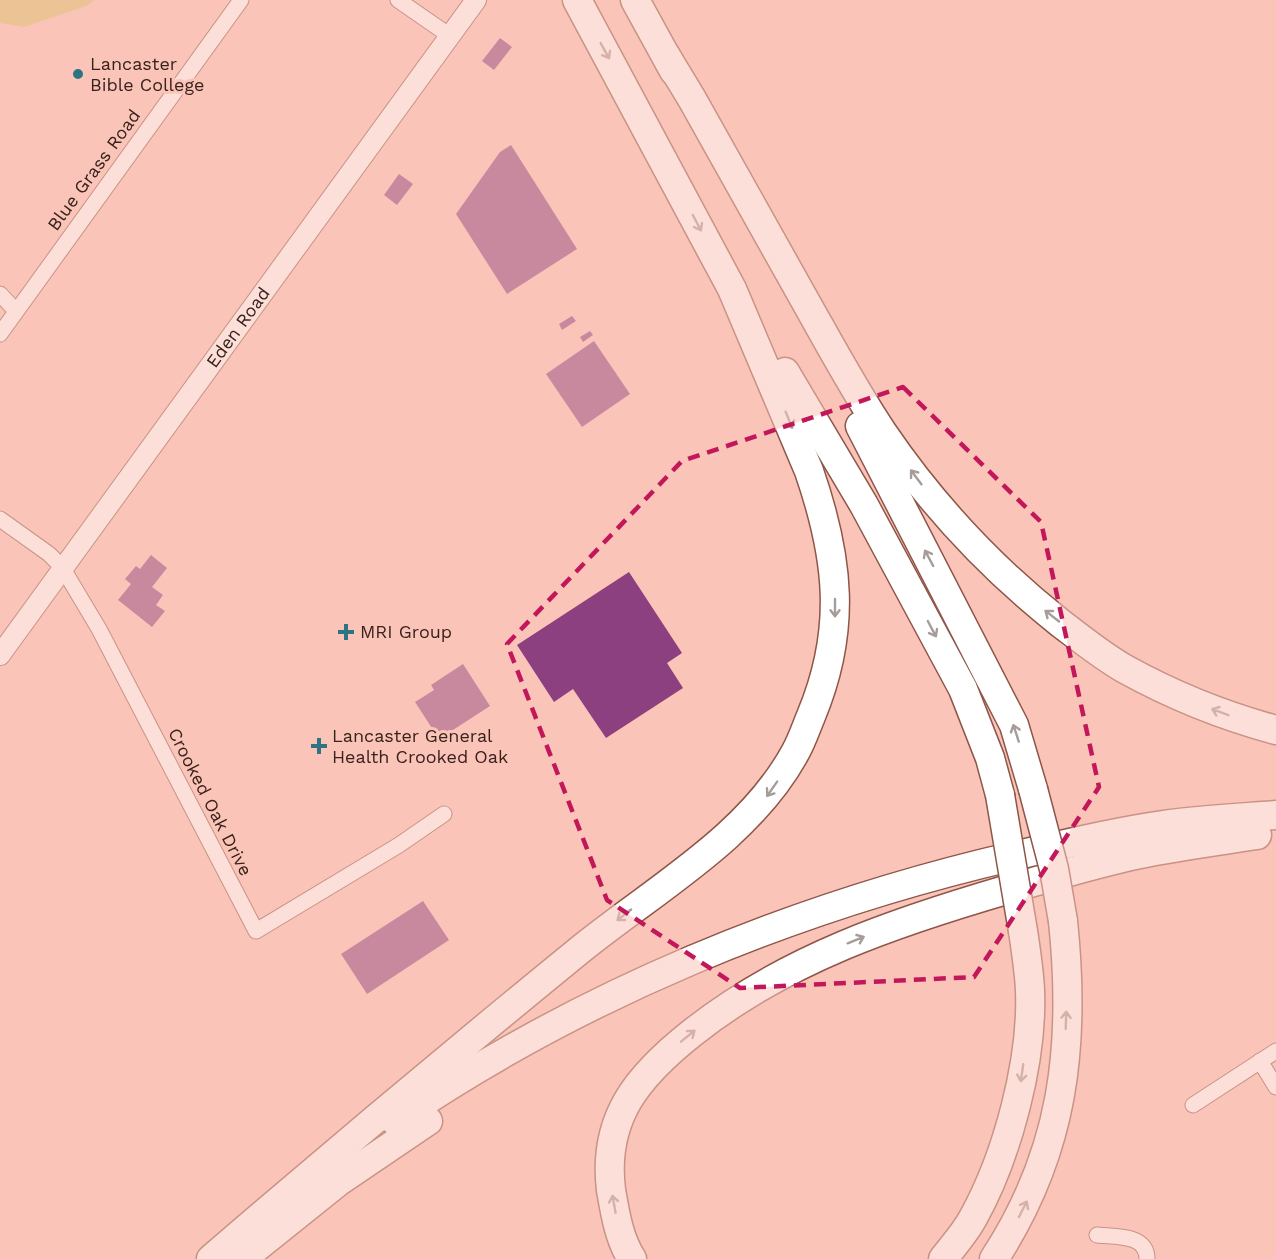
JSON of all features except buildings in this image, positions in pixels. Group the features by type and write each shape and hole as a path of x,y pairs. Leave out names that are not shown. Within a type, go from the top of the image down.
{"highway":[{"path":"211,1259 386,1109 584,946 743,821 767,796 797,749 818,700 835,625 832,556 818,497 789,419 732,289 577,0"},
{"path":"635,0 996,687 1014,725 1033,789 1054,868 1063,921 1067,1014 1062,1083 1055,1120 1039,1175 1026,1204 994,1259"},
{"path":"666,56 871,414 918,481 971,543 1024,594 1074,634 1125,669 1187,699 1276,730"},
{"path":"732,289 771,349 912,590 963,689 990,758 1000,795 1023,931 1030,990 1029,1023 1014,1114 992,1179 972,1220 943,1259"},
{"path":"211,1259 347,1154 412,1110 530,1038 690,960 819,911 941,873 1151,827 1276,815"},
{"path":"242,1259 338,1182 474,1092 589,1027 707,972 782,942 874,910 941,889 1027,867 1151,843 1266,835"},
{"path":"632,1259 618,1223 611,1184 613,1138 621,1114 639,1083 662,1057 732,1003 797,966 859,938 950,907 1082,868 1140,854 1266,835"}],"street":[{"name":"Blue Grass Road","path":"0,334 241,0"},
{"path":"398,0 450,36"},
{"name":"Eden Road","path":"0,655 476,0"},
{"path":"0,294 16,311"},
{"name":"Crooked Oak Drive","path":"0,519 50,554 62,567 99,629 256,931 390,851 444,814"},
{"path":"1193,1105 1276,1051"},
{"path":"1260,1061 1276,1087"},
{"path":"1097,1234 1137,1240 1145,1247 1147,1259"}],"highlighted area":[{"path":"903,387 1041,522 1099,787 974,977 740,988 607,900 507,644 682,461"}],"shaded area":[{"path":"0,0 95,0 86,6 24,27 0,23"}],"place":[{"name":"Lancaster Bible College","path":"78,74"},
{"name":"MRI Group","path":"346,632"},
{"name":"Lancaster General Health Crooked Oak","path":"319,746"}]}
